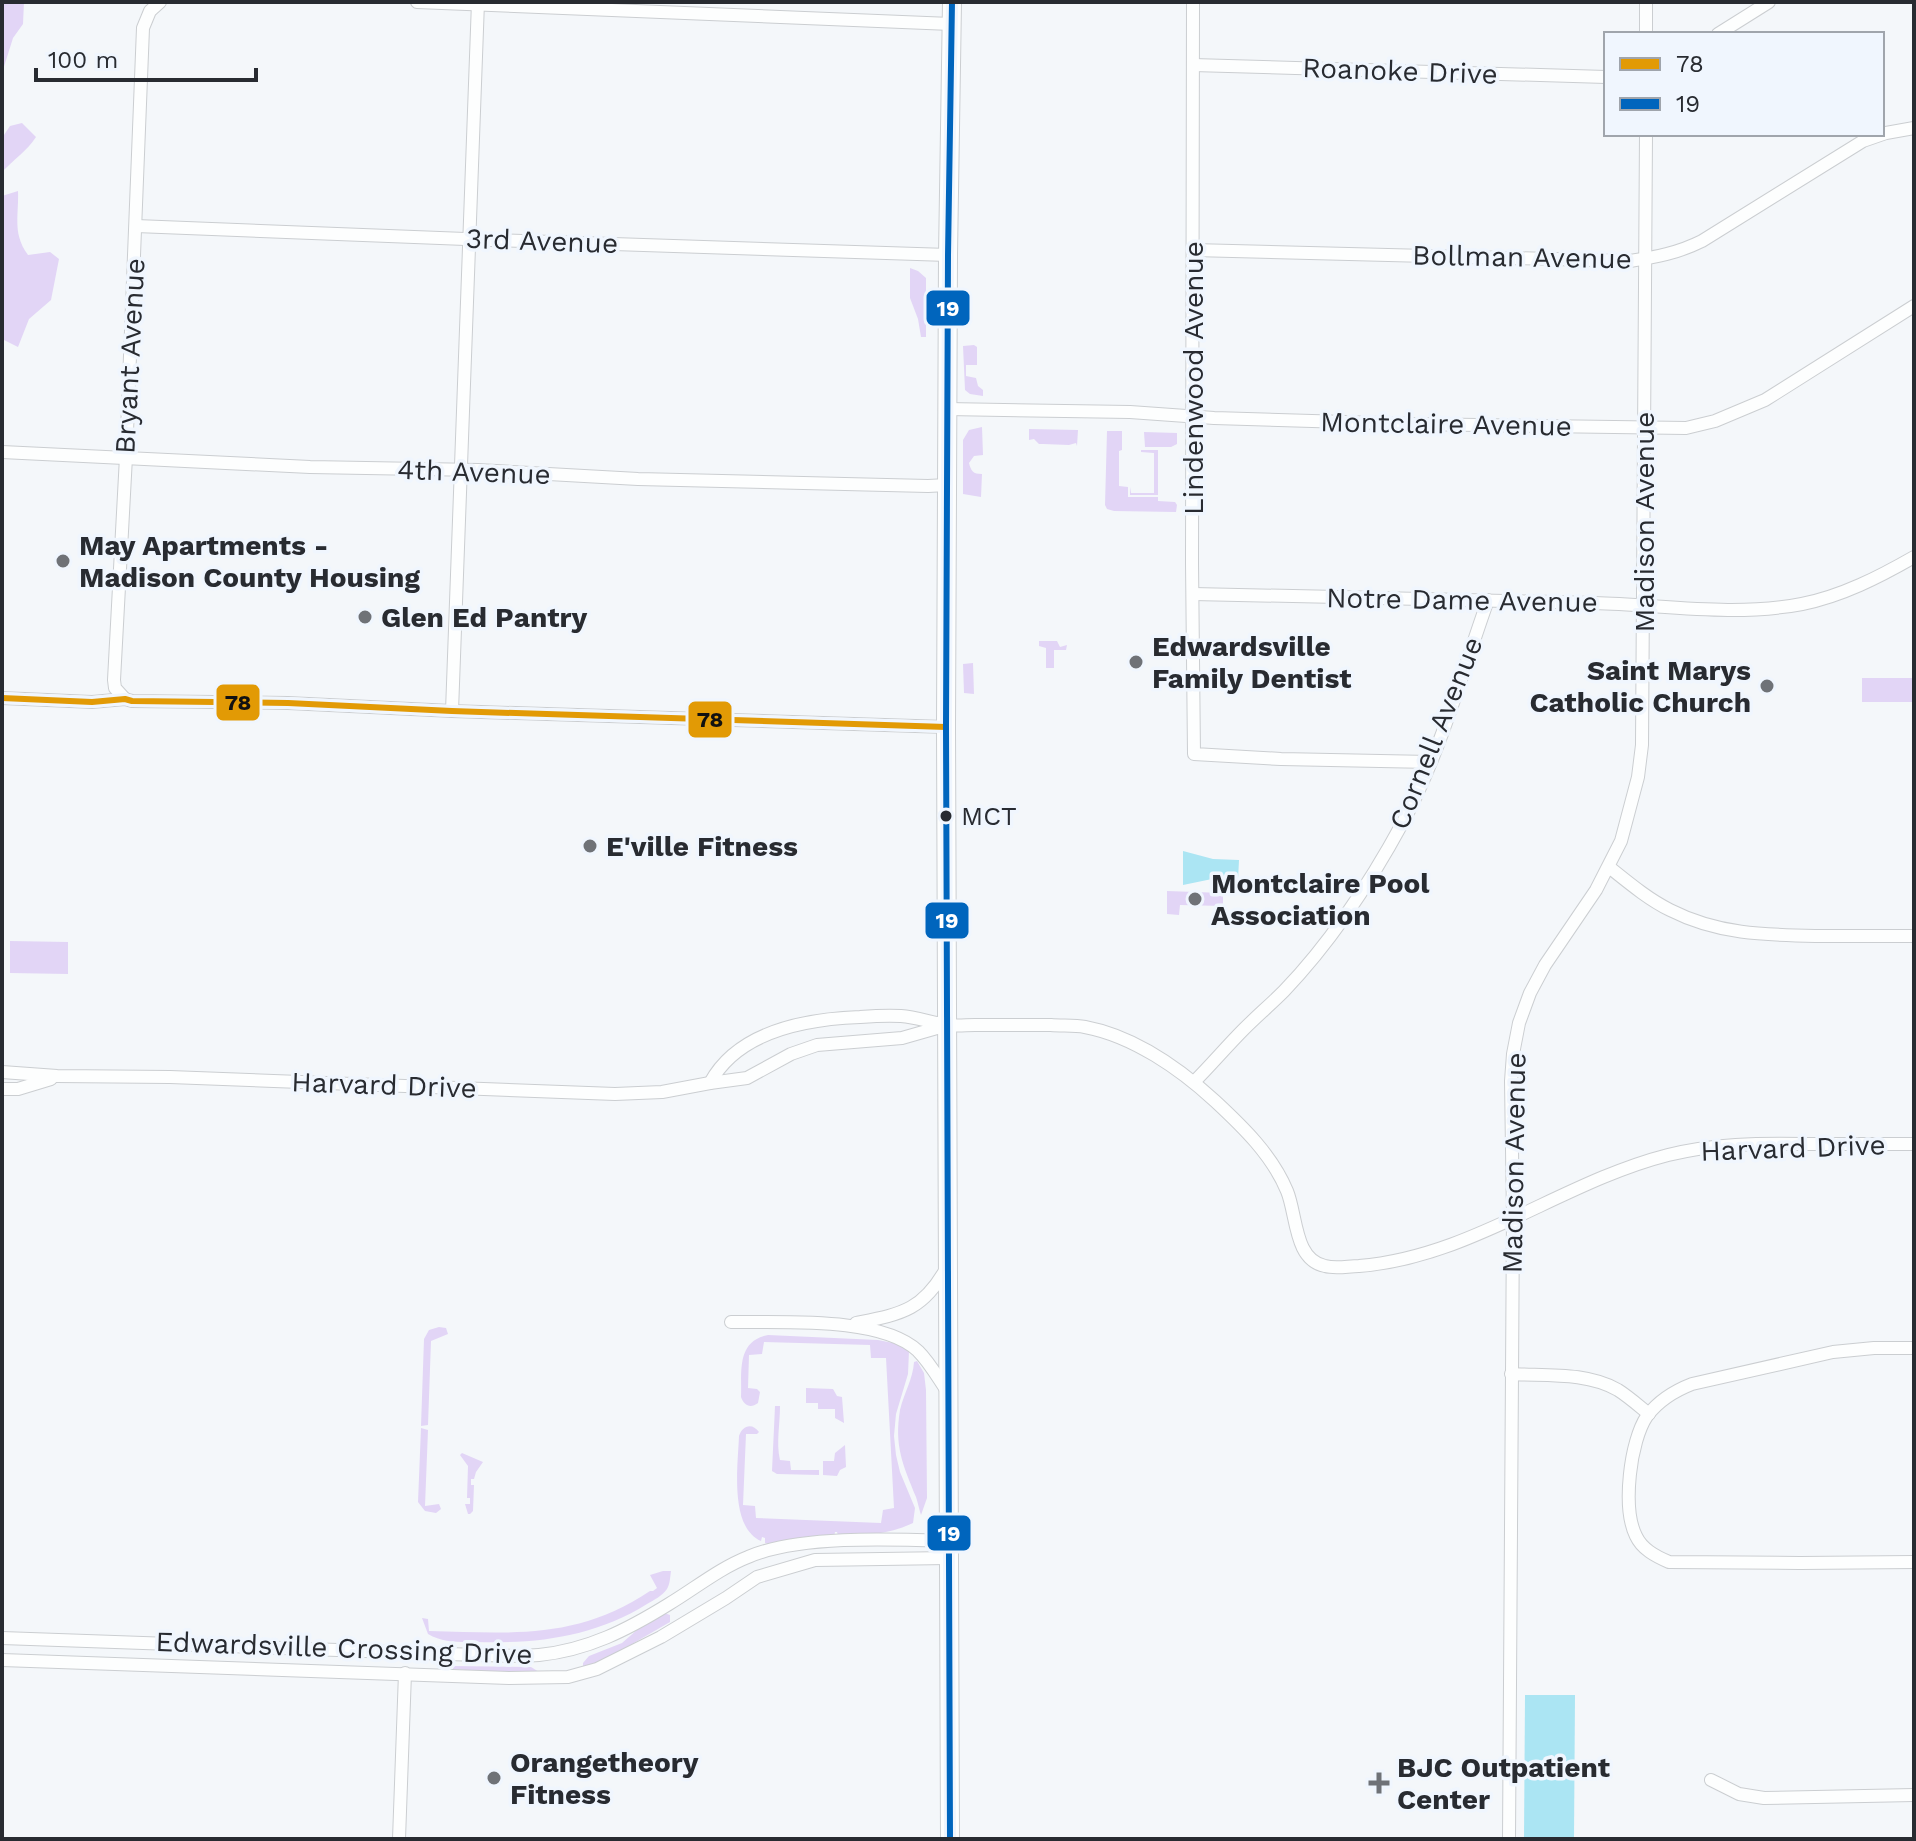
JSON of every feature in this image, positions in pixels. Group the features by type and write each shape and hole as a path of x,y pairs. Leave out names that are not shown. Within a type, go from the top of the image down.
{"main road":[{"path":"950,1839 946,727 952,2"}],"street":[{"path":"417,2 951,24"},
{"name":"Lindenwood Avenue","path":"1193,2 1194,754 1430,762"},
{"path":"1646,2 1646,32"},
{"path":"1721,32 1769,2"},
{"path":"452,711 478,3"},
{"name":"Bryant Avenue","path":"125,699 115,688 114,680 143,28 155,6"},
{"name":"Roanoke Drive","path":"1193,65 1604,77"},
{"name":"Bollman Avenue","path":"1884,134 1914,128"},
{"name":"Madison Avenue","path":"1509,1839 1513,1054 1519,1023 1530,993 1545,965 1596,890 1621,841 1638,777 1642,745 1646,136"},
{"name":"Bollman Avenue","path":"1193,250 1630,261 1666,256 1702,241 1863,141 1877,136"},
{"name":"3rd Avenue","path":"136,226 948,255"},
{"name":"Montclaire Avenue","path":"947,409 1130,412 1398,424 1686,428 1715,421 1765,400 1914,306"},
{"name":"4th Avenue","path":"2,452 638,479 947,485"},
{"name":"Notre Dame Avenue","path":"1193,594 1488,600 1710,610 1757,608 1802,604 1870,581 1914,557"},
{"name":"Cornell Avenue","path":"1194,1082 1285,990 1313,957 1378,865 1405,819 1430,762 1488,600"},
{"path":"2,698 92,702 125,699 288,703 946,727"},
{"path":"1609,867 1669,910 1731,931 1760,935 1914,936"},
{"name":"Harvard Drive","path":"710,1083 732,1053 767,1034 824,1019 896,1015 947,1025 1087,1027 1154,1055 1194,1082 1260,1147 1287,1190 1301,1247 1307,1256 1324,1266 1371,1265 1432,1252 1635,1165 1669,1155 1746,1143 1914,1144"},
{"name":"Harvard Drive","path":"2,1072 615,1094 662,1092 747,1078 791,1054 817,1045 902,1038 947,1025"},
{"name":"Harvard Drive","path":"2,1089 18,1089 57,1076"},
{"path":"848,1325 895,1315 918,1304 931,1292 947,1266"},
{"path":"731,1322 848,1325 889,1334 917,1351 947,1391"},
{"path":"1914,1348 1833,1352 1692,1384 1675,1391 1649,1414 1635,1441 1630,1514 1637,1538 1646,1550 1669,1562 1914,1562"},
{"path":"1511,1374 1585,1378 1603,1383 1649,1414"},
{"name":"Edwardsville Crossing Drive","path":"2,1638 537,1655 600,1642 745,1558 765,1551 820,1542 906,1540 948,1550"},
{"name":"Edwardsville Crossing Drive","path":"2,1660 509,1678 568,1677 597,1669 661,1637 757,1577 815,1560 948,1550"},
{"name":"Edwardsville Crossing Drive","path":"399,1839 405,1673"},
{"path":"1711,1780 1739,1794 1764,1798 1914,1795"}],"shaded area":[{"path":"2,2 24,2 23,24 13,38 2,73"},
{"path":"22,123 36,137 2,172 2,138 10,126"},
{"path":"18,191 17,224 23,247 28,255 50,252 59,259 51,300 29,319 18,347 2,339 2,196"},
{"path":"910,268 926,278 926,337 921,337 910,298"},
{"path":"963,346 977,347 977,365 966,365 966,376 976,378 983,396 965,390"},
{"path":"982,427 983,455 974,456 969,463 973,472 982,474 981,497 963,494 963,440 969,430"},
{"path":"1029,429 1078,430 1077,446 1076,443 1039,444 1034,439 1029,440"},
{"path":"1107,431 1122,431 1119,486 1128,487 1128,497 1158,497 1158,501 1175,502 1176,512 1107,509"},
{"path":"1144,432 1177,433 1177,444 1171,447 1145,447"},
{"path":"1141,450 1158,450 1158,495 1130,495 1130,487 1131,493 1154,493 1154,453"},
{"path":"1039,641 1057,641 1060,647 1067,645 1066,650 1054,650 1054,668 1046,668 1046,648 1039,646"},
{"path":"973,663 974,694 964,693 963,664"},
{"path":"1862,678 1914,678 1914,702 1862,702"},
{"name":"Montclaire Pool Association","path":"1167,891 1223,893 1223,906 1180,905 1179,915 1167,914"},
{"path":"10,941 68,942 68,974 10,973"},
{"path":"446,1328 448,1334 431,1341 428,1425 421,1426 424,1339 429,1330"},
{"path":"768,1335 878,1340 898,1344 909,1351 908,1374 896,1414 894,1436 900,1472 915,1508 913,1523 877,1534 839,1538 835,1532 834,1537 772,1545 765,1543 765,1538 762,1537 761,1541 751,1534 740,1509 737,1478 739,1436 748,1426 759,1432 746,1434 743,1505 755,1506 756,1518 881,1523 883,1510 894,1508 886,1358 871,1358 870,1345 764,1342 762,1354 749,1355 748,1388 760,1392 758,1403 748,1405 741,1397 743,1359 750,1344"},
{"path":"917,1361 924,1373 926,1390 927,1498 921,1515 904,1465 898,1434 900,1410 914,1362"},
{"path":"806,1388 833,1389 837,1396 842,1397 844,1423 835,1418 835,1409 818,1409 818,1403 806,1403"},
{"path":"775,1406 780,1406 780,1460 790,1461 791,1470 819,1470 819,1475 777,1474 772,1471"},
{"path":"421,1428 428,1430 425,1506 439,1504 441,1509 436,1513 425,1511 418,1502"},
{"path":"845,1445 846,1467 837,1476 823,1475 823,1461 834,1461 835,1453"},
{"path":"462,1453 483,1462 474,1479 471,1479 471,1485 474,1485 473,1511 470,1514 465,1504 470,1504 470,1498 467,1498 468,1466 460,1455"},
{"path":"671,1571 669,1583 658,1598 606,1624 564,1636 521,1642 451,1641 428,1634 422,1618 428,1619 429,1631 516,1632 570,1626 623,1607 653,1591 657,1588 650,1575"},
{"path":"664,1613 670,1615 670,1622 601,1662 583,1667 589,1656 622,1643 645,1623"},
{"path":"453,1666 531,1667 539,1672 515,1674 453,1669"}],"water":[{"path":"1183,851 1213,859 1239,860 1238,880 1212,879 1183,885"},
{"path":"1525,1695 1575,1695 1574,1839 1524,1839"}],"transit line":[{"name":"19","path":"950,1839 946,727 952,2"},
{"name":"78","path":"2,698 92,702 125,699 288,703 946,727"}],"place":[{"name":"May Apartments - Madison County Housing","path":"63,561"},
{"name":"Glen Ed Pantry","path":"365,617"},
{"name":"Edwardsville Family Dentist","path":"1136,662"},
{"name":"Saint Marys Catholic Church","path":"1767,686"},
{"name":"MCT","path":"946,816"},
{"name":"E'ville Fitness","path":"590,846"},
{"name":"Montclaire Pool Association","path":"1195,899"},
{"name":"Orangetheory Fitness","path":"494,1778"},
{"name":"BJC Outpatient Center","path":"1379,1783"}]}
